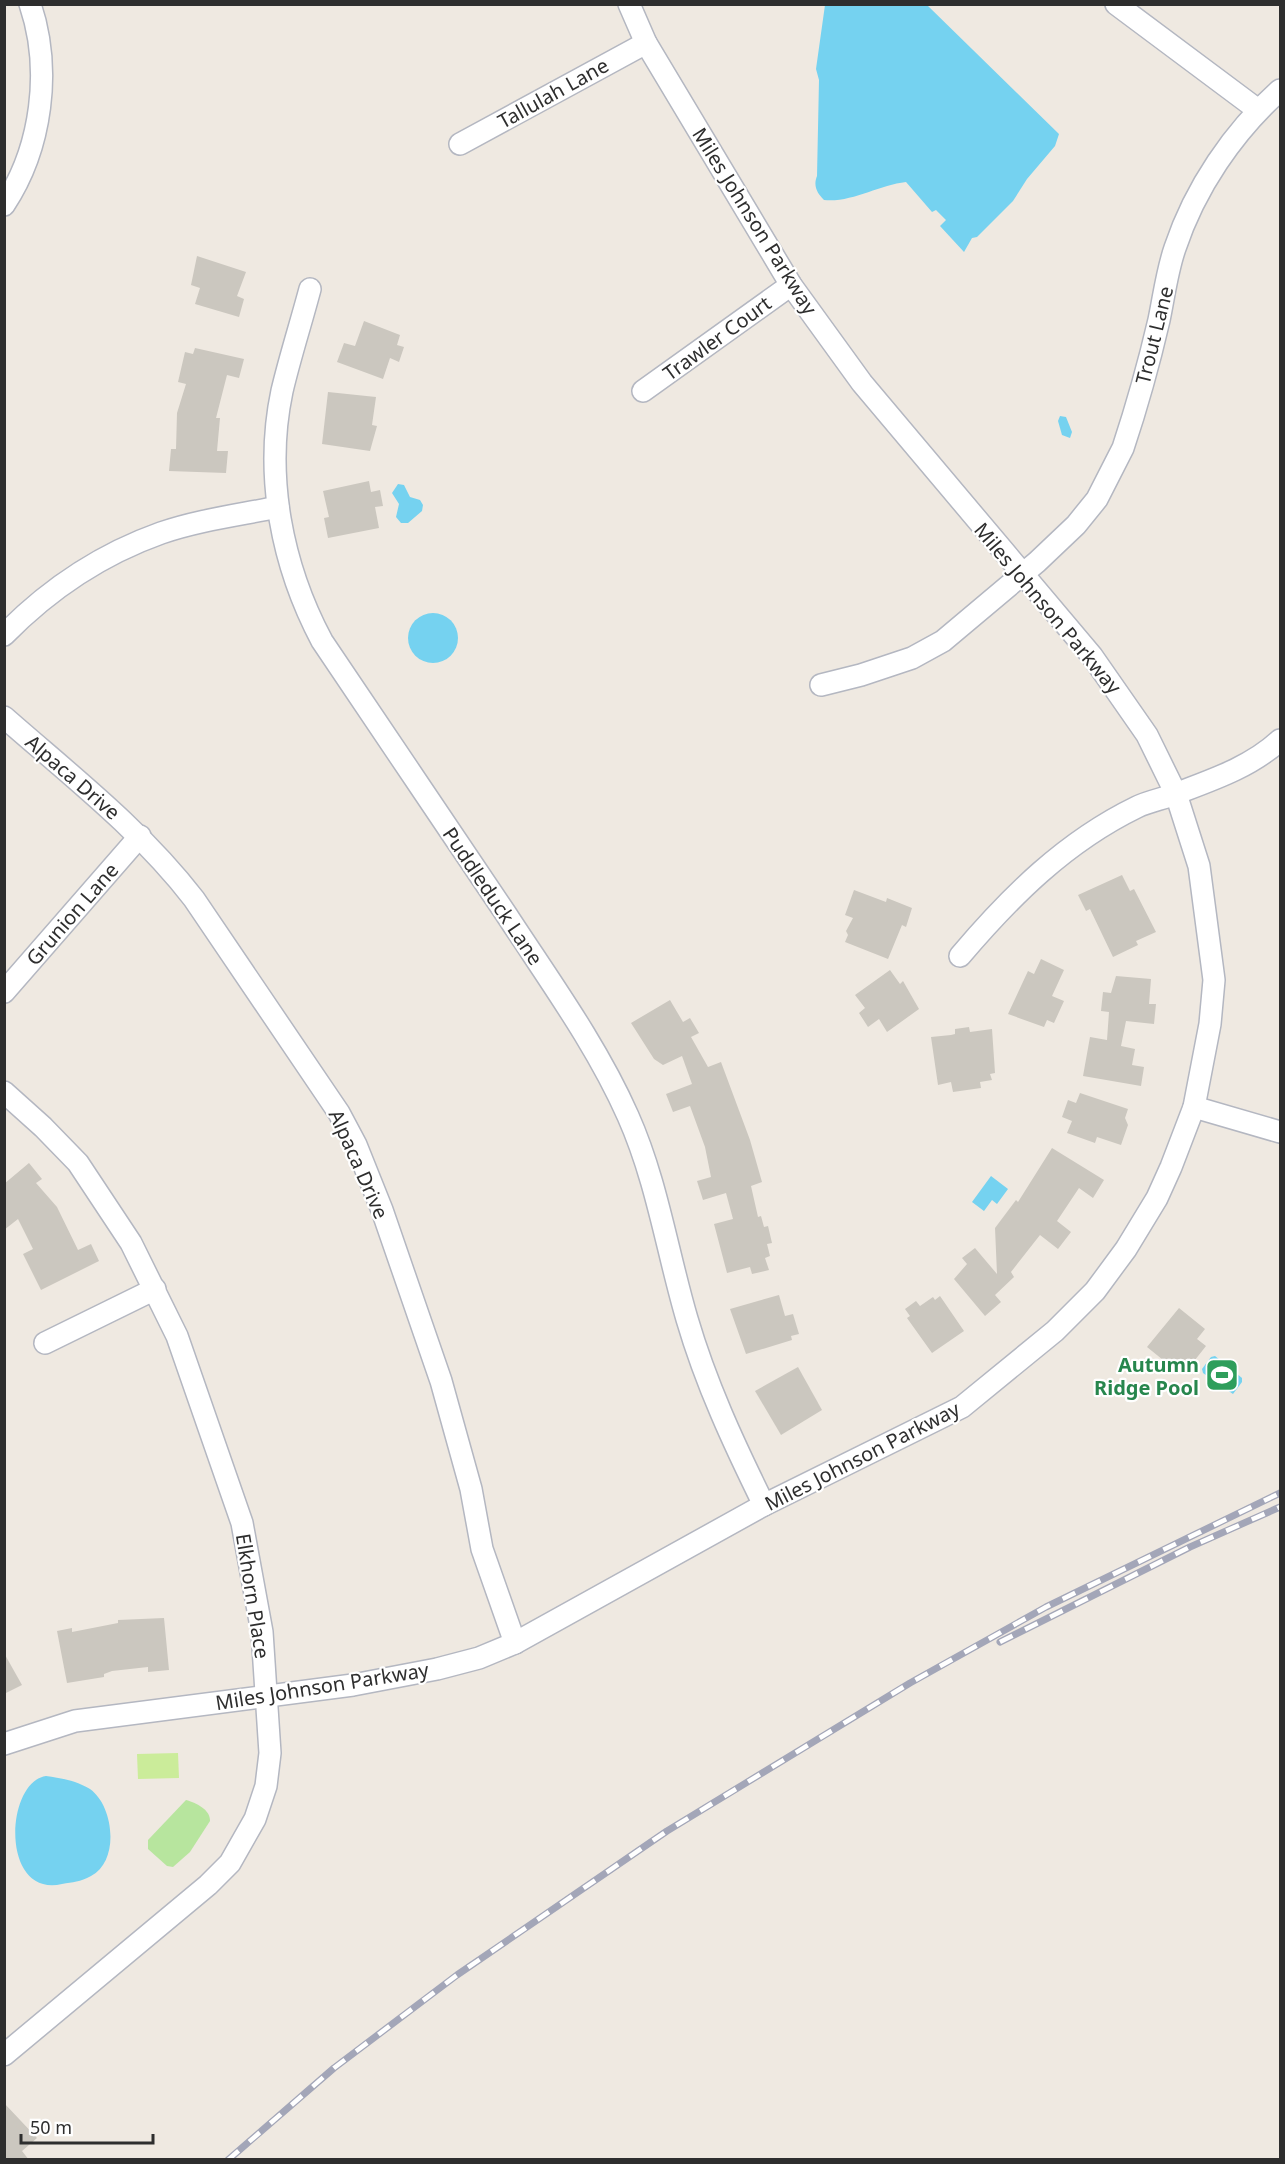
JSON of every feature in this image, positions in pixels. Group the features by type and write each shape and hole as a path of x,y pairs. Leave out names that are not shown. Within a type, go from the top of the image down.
{"street":[{"path":"4,205 25,165 43,88 35,19 30,4"},
{"name":"Miles Johnson Parkway","path":"4,1744 75,1721 353,1685 437,1669 478,1658 515,1643 765,1505 962,1407 1055,1331 1095,1291 1141,1227 1171,1167 1194,1107 1210,1024 1214,980 1199,866 1176,794 1147,735 1123,696 1092,656 862,383 791,285 646,43 629,4"},
{"path":"1116,4 1258,110"},
{"name":"Tallulah Lane","path":"459,144 646,43"},
{"name":"Trout Lane","path":"821,685 912,658 943,641 1022,574 1087,514 1116,466 1130,427 1178,242 1211,173 1258,110 1281,90"},
{"name":"Trawler Court","path":"643,391 791,285"},
{"name":"Puddleduck Lane","path":"310,289 282,393 276,471 278,507 292,569 307,612 322,640 560,996 615,1090 643,1154 658,1202 686,1317 704,1374 719,1413 765,1505"},
{"path":"4,635 55,589 84,570 138,543 184,526 278,507"},
{"name":"Alpaca Drive","path":"4,717 140,836 169,866 194,899 334,1106 356,1145 382,1210 441,1381 468,1478 482,1549 515,1643"},
{"path":"960,956 988,922 1037,874 1082,838 1138,806 1176,794 1250,762 1281,740"},
{"name":"Grunion Lane","path":"4,992 140,836"},
{"name":"Elkhorn Place","path":"4,1092 78,1163 131,1243 177,1336 242,1524 262,1632 270,1753 266,1786 255,1819 230,1863 208,1885 4,2055"},
{"path":"1194,1107 1281,1132"},
{"path":"45,1343 155,1288"}],"green space":[{"path":"178,1753 179,1778 138,1779 137,1754"},
{"path":"186,1800 205,1810 210,1821 190,1852 173,1867 167,1866 148,1849 148,1840"}],"water":[{"path":"825,5 927,5 1059,134 1055,146 1027,179 1013,201 977,237 972,238 964,252 940,226 946,220 936,210 932,212 906,182 844,199 824,200 818,192 815,183 819,80 816,69"},
{"path":"1060,416 1066,417 1072,432 1070,438 1062,435 1058,421"},
{"path":"398,484 404,485 410,497 420,500 423,505 422,511 408,523 401,523 396,517 399,504 392,493"},
{"path":"428,613 438,613 451,620 458,633 458,643 451,656 438,663 428,663 419,659 412,652 408,643 408,633 412,624 419,617"},
{"path":"991,1176 1008,1189 997,1204 992,1200 984,1211 972,1202"},
{"name":"Autumn Ridge Pool","path":"1215,1356 1242,1378 1242,1382 1233,1394 1203,1373 1202,1369 1211,1357"},
{"path":"46,1776 69,1780 90,1789 98,1797 109,1820 110,1846 106,1858 100,1869 83,1880 62,1884 42,1884 28,1874 19,1858 15,1838 22,1797 32,1783"}],"building":[{"path":"197,256 246,272 237,296 244,299 239,317 195,304 200,288 191,285"},
{"path":"364,321 400,335 397,345 404,347 399,362 390,358 383,379 337,362 344,343 355,346"},
{"path":"195,348 244,359 239,378 227,375 216,418 220,418 217,451 228,451 226,473 169,471 171,449 176,449 177,413 186,384 178,382 185,352 193,354"},
{"path":"328,392 376,397 372,425 377,426 370,451 322,444"},
{"path":"369,481 371,492 380,490 383,506 375,507 379,528 328,538 324,518 329,517 323,491"},
{"path":"1122,875 1130,891 1134,889 1156,932 1136,941 1138,945 1113,957 1090,909 1086,911 1078,895"},
{"path":"854,890 886,902 887,898 912,908 906,927 902,925 888,959 845,942 848,935 846,931 853,918 845,915"},
{"path":"1041,959 1064,970 1052,996 1064,1001 1054,1023 1047,1020 1044,1027 1008,1014 1028,971 1034,974"},
{"path":"890,970 900,984 903,981 919,1009 887,1032 879,1019 868,1027 859,1013 865,1008 855,995"},
{"path":"1116,976 1151,979 1149,1004 1156,1004 1154,1024 1126,1021 1121,1046 1135,1049 1132,1065 1144,1067 1141,1086 1083,1076 1090,1037 1107,1040 1109,1012 1101,1011 1103,992 1111,993"},
{"path":"670,1000 683,1022 690,1018 699,1033 691,1037 708,1067 721,1062 750,1140 762,1182 751,1186 758,1217 761,1216 764,1227 768,1226 772,1243 767,1244 770,1256 765,1258 769,1270 752,1274 750,1267 727,1273 714,1224 733,1219 726,1193 703,1200 697,1181 711,1177 705,1147 690,1106 673,1112 666,1094 692,1084 682,1056 663,1065 654,1059 631,1023"},
{"path":"969,1027 970,1032 992,1029 995,1073 990,1074 992,1080 980,1082 981,1088 953,1092 951,1082 938,1085 931,1037 955,1034 955,1029"},
{"path":"1080,1093 1128,1109 1125,1118 1128,1125 1121,1145 1097,1137 1095,1143 1067,1133 1072,1121 1062,1117 1068,1100 1076,1103"},
{"path":"1052,1148 1104,1180 1093,1198 1079,1188 1057,1221 1071,1232 1058,1249 1040,1235 1011,1272 1014,1277 995,1295 1001,1302 985,1316 954,1279 967,1264 962,1258 975,1248 997,1274 995,1228 1016,1200 1018,1202"},
{"path":"29,1163 42,1179 36,1183 57,1207 78,1250 91,1244 99,1261 41,1290 23,1254 33,1249 18,1219 4,1230 4,1184"},
{"path":"779,1295 785,1316 793,1314 799,1334 791,1336 792,1340 746,1354 730,1309"},
{"path":"940,1296 964,1331 932,1353 907,1318 910,1316 905,1309 916,1301 920,1306 933,1297 935,1300"},
{"path":"1179,1308 1205,1329 1197,1339 1206,1346 1187,1370 1178,1363 1173,1368 1147,1347"},
{"path":"798,1367 822,1410 781,1435 755,1391"},
{"path":"164,1618 169,1670 148,1672 148,1667 112,1671 104,1674 104,1677 67,1683 57,1631 72,1628 72,1632 118,1623 118,1620"},
{"path":"4,1653 22,1685 4,1694"},
{"path":"4,2103 37,2138 22,2151 29,2160 4,2160"}],"railway":[{"path":"228,2160 334,2068 457,1975 667,1831 910,1683 1046,1607 1280,1493"},
{"path":"1000,1642 1190,1547 1280,1507"}],"place":[{"name":"Autumn Ridge Pool","path":"1222,1375"}]}
